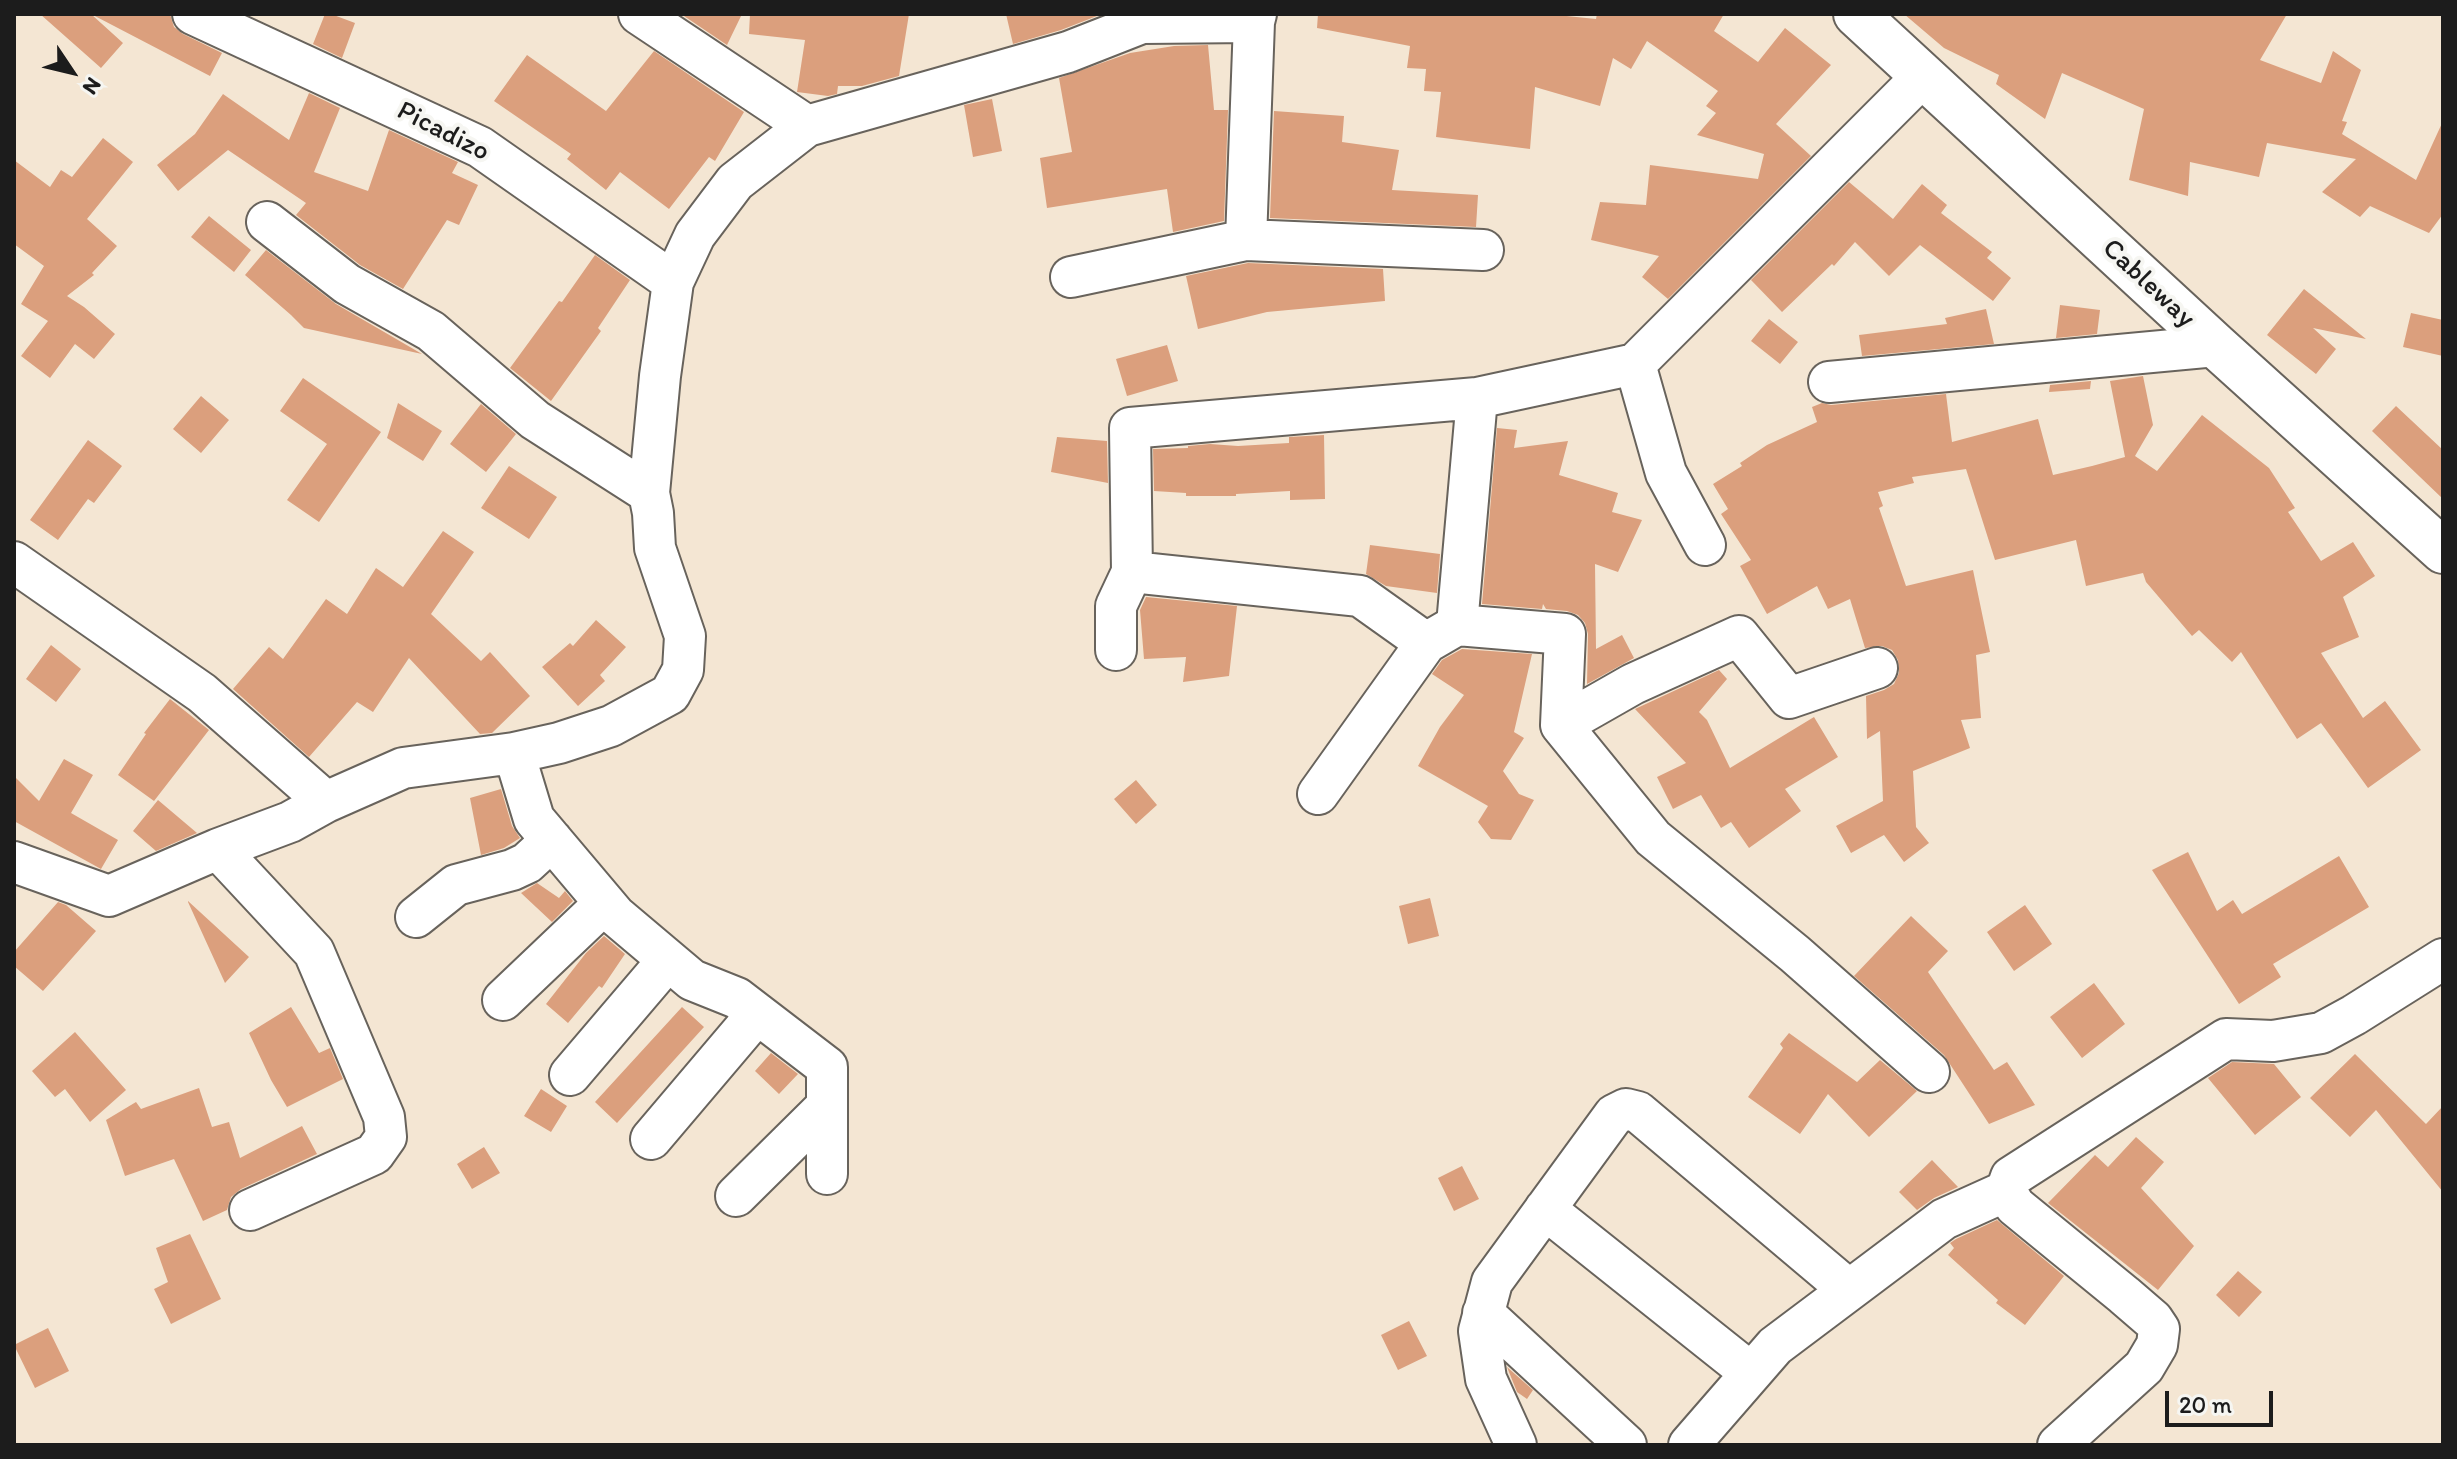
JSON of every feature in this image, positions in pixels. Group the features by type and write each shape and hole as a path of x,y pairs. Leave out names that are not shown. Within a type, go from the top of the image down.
{"street":[{"name":"Picadizo","path":"193,14 480,147 673,282"},
{"path":"639,14 807,126"},
{"name":"Cableway","path":"1856,14 2443,551"},
{"path":"14,862 109,896 290,822 326,802 403,768 514,753 559,743 611,726 670,694 683,670 685,636 655,548 649,493 673,282 695,235 735,182 807,126 1068,52 1142,18 1255,18 1246,240"},
{"path":"1116,650 1116,606 1132,572 1130,428 1477,398 1635,364 1923,76"},
{"path":"267,222 347,284 431,331 535,420 649,493"},
{"path":"1071,277 1246,240 1483,250"},
{"path":"1829,382 2216,346"},
{"path":"1635,364 1666,473 1705,545"},
{"path":"1318,794 1442,634 1477,398"},
{"path":"14,562 202,693 326,802"},
{"path":"1132,572 1360,596 1442,634 1565,634 1561,725 1653,838 1795,954 1929,1072"},
{"path":"1561,725 1633,684 1739,636 1789,698 1877,668"},
{"path":"514,753 534,819 615,915 692,980 737,998 827,1067 827,1174"},
{"path":"416,917 456,885 527,863 552,840"},
{"path":"218,849 314,952 384,1117 386,1137 374,1154 250,1210"},
{"path":"503,1000 605,903"},
{"path":"1689,1445 1775,1346 1944,1219 2006,1191 2011,1177 2226,1039 2273,1041 2321,1033 2443,959"},
{"path":"570,1075 668,960"},
{"path":"651,1139 757,1014"},
{"path":"736,1196 827,1106"},
{"path":"1516,1445 1486,1379 1479,1331 1492,1282 1614,1115 1626,1109 1638,1112 1849,1290"},
{"path":"2006,1191 2015,1206 2124,1295 2159,1329 2157,1345 2144,1367 2058,1445"},
{"path":"1545,1209 1751,1373"},
{"path":"1483,1313 1626,1445"}],"building":[{"path":"40,14 91,14 123,43 101,68"},
{"path":"91,14 170,14 174,27 183,34 222,53 210,76"},
{"path":"325,14 355,23 342,58 313,44"},
{"path":"685,14 742,14 727,45"},
{"path":"750,14 909,14 899,76 862,86 838,86 837,94 828,96 797,92 805,40 749,34"},
{"path":"1006,14 1102,14 1013,44"},
{"path":"1318,14 1547,14 1596,19 1597,14 1724,14 1714,31 1758,62 1785,28 1831,65 1776,124 1811,156 1668,299 1642,277 1659,256 1591,240 1600,202 1646,205 1650,165 1758,179 1764,154 1697,135 1716,113 1706,106 1718,91 1647,41 1631,69 1613,58 1600,106 1535,87 1530,149 1436,137 1441,92 1424,91 1426,69 1407,68 1410,46 1317,28"},
{"path":"1904,14 2287,14 2260,60 2321,83 2333,51 2361,70 2342,121 2347,122 2342,134 2416,180 2443,121 2443,214 2429,233 2370,206 2360,217 2322,192 2356,159 2267,143 2259,177 2190,162 2188,196 2129,180 2144,109 2062,73 2045,119 1996,84 1999,75 1944,48"},
{"path":"1208,45 1214,110 1228,110 1224,221 1173,232 1167,189 1047,208 1040,158 1072,152 1059,78 1130,53 1174,46"},
{"path":"654,51 744,112 715,161 709,157 669,209 620,172 606,190 567,159 571,154 494,101 527,55 606,111"},
{"path":"309,93 340,108 314,172 368,191 389,130 458,162 452,173 478,185 459,225 447,220 403,289 360,265 296,215 306,203 228,150 178,191 157,165 195,134 223,94 289,140"},
{"path":"992,99 1002,151 973,157 964,105"},
{"path":"1274,111 1344,116 1342,142 1399,150 1392,190 1478,195 1476,227 1270,218"},
{"path":"103,138 133,162 87,219 117,246 92,273 94,275 67,296 115,334 94,359 75,344 50,378 21,356 48,321 21,304 44,266 14,244 14,160 50,187 61,170 72,177"},
{"path":"1849,182 1893,219 1922,184 1947,205 1941,213 1992,252 1987,258 2011,278 1993,301 1920,245 1889,276 1855,242 1834,266 1832,264 1782,312 1751,280"},
{"path":"209,216 251,250 234,272 191,237"},
{"path":"266,250 336,304 422,354 304,328 245,275"},
{"path":"595,255 630,280 598,328 601,331 551,401 510,368"},
{"path":"1248,263 1383,269 1385,301 1267,312 1198,329 1186,276"},
{"path":"2304,289 2366,339 2313,328 2336,349 2316,374 2267,335"},
{"path":"2060,305 2100,310 2097,334 2056,338"},
{"path":"1986,309 1994,344 1862,356 1859,335 1947,324 1945,318"},
{"path":"2411,313 2443,320 2443,356 2403,347"},
{"path":"1769,319 1798,342 1780,364 1751,341"},
{"path":"1167,345 1178,381 1127,396 1116,359"},
{"path":"2143,376 2153,425 2135,456 2157,471 2202,415 2269,468 2295,508 2288,512 2321,561 2353,542 2375,576 2343,597 2359,637 2321,653 2363,718 2385,701 2421,750 2368,788 2321,723 2297,739 2241,652 2232,662 2199,630 2192,636 2146,582 2143,573 2086,586 2076,540 1995,560 1966,469 1912,477 1914,483 1878,492 1883,506 1879,508 1906,586 1973,570 1990,652 1976,655 1981,718 1961,720 1970,748 1913,771 1916,827 1929,843 1904,862 1884,835 1851,853 1836,826 1883,801 1880,731 1867,739 1866,696 1894,684 1899,673 1898,660 1892,650 1882,646 1865,648 1850,599 1828,609 1817,586 1767,614 1740,566 1751,560 1721,514 1728,509 1713,484 1767,445 1817,422 1812,407 1822,403 1831,405 1946,394 1952,442 2038,419 2053,475 2092,466 2125,457 2110,381"},
{"path":"303,378 381,432 319,522 287,500 327,444 280,411"},
{"path":"2091,381 2090,389 2049,392 2050,385"},
{"path":"201,396 229,420 201,453 173,429"},
{"path":"398,403 442,431 423,461 387,438"},
{"path":"481,404 516,434 486,472 450,444"},
{"path":"2396,406 2443,450 2443,499 2372,431"},
{"path":"1497,428 1517,430 1514,448 1568,441 1559,475 1618,493 1612,512 1642,520 1618,572 1595,564 1596,649 1622,635 1634,658 1587,684 1588,634 1585,623 1578,615 1546,609 1543,604 1542,609 1482,604"},
{"path":"1324,435 1325,499 1290,500 1290,491 1236,496 1186,496 1186,493 1154,491 1153,449 1210,444 1289,443 1289,437"},
{"path":"1057,437 1107,441 1108,483 1051,472"},
{"path":"88,440 122,466 94,503 88,499 58,540 30,520"},
{"path":"509,466 557,497 529,539 481,508"},
{"path":"443,531 474,552 431,614 481,661 490,652 530,696 492,733 480,734 409,658 373,712 357,702 309,757 233,689 269,647 283,659 326,599 347,614 376,568 403,587"},
{"path":"1370,545 1440,554 1437,593 1386,586 1366,574"},
{"path":"1146,597 1237,606 1229,676 1183,682 1186,657 1144,659 1140,610"},
{"path":"596,620 626,647 600,675 605,681 578,706 542,667 570,643 573,646"},
{"path":"51,645 81,669 56,702 26,679"},
{"path":"1462,649 1532,654 1514,732 1524,738 1503,771 1519,794 1534,800 1511,840 1491,839 1478,822 1488,806 1418,766 1440,727 1464,695 1432,674 1442,660"},
{"path":"1719,670 1727,679 1699,712 1707,720 1730,768 1814,717 1838,757 1785,789 1801,811 1749,848 1731,822 1721,828 1701,795 1673,809 1657,777 1686,763 1635,709"},
{"path":"170,699 209,730 154,801 118,775"},
{"path":"64,759 93,775 71,813 118,840 101,869 14,821 14,776 39,801"},
{"path":"1136,780 1157,805 1136,824 1114,799"},
{"path":"501,789 512,826 520,838 504,848 481,855 470,798"},
{"path":"158,800 197,833 156,851 133,831"},
{"path":"2188,852 2217,911 2233,900 2242,914 2339,856 2369,907 2273,964 2281,977 2239,1004 2152,870"},
{"path":"537,883 559,898 565,891 573,901 552,922 521,893"},
{"path":"1430,898 1439,936 1408,944 1399,906"},
{"path":"58,902 66,905 96,931 43,991 14,966 14,952"},
{"path":"188,902 249,957 225,983"},
{"path":"2025,905 2052,944 2014,971 1987,932"},
{"path":"1911,916 1948,951 1928,972 1994,1070 2007,1062 2035,1105 1989,1124 1944,1055 1854,976"},
{"path":"604,936 625,954 602,988 599,986 568,1023 546,1004 586,953"},
{"path":"2094,983 2125,1024 2082,1058 2050,1017"},
{"path":"291,1007 319,1053 330,1048 343,1079 287,1107 249,1033"},
{"path":"682,1007 704,1027 617,1123 595,1102"},
{"path":"75,1032 126,1090 90,1122 65,1089 55,1097 32,1071"},
{"path":"1789,1033 1857,1082 1880,1060 1917,1091 1869,1137 1828,1094 1800,1134 1748,1097 1783,1048 1780,1044"},
{"path":"771,1053 798,1074 779,1094 755,1071"},
{"path":"2355,1054 2426,1124 2443,1106 2443,1192 2376,1110 2350,1137 2310,1098"},
{"path":"2232,1062 2274,1064 2301,1097 2255,1135 2208,1078"},
{"path":"199,1088 212,1127 229,1122 240,1158 302,1126 317,1154 241,1189 231,1197 227,1210 203,1221 174,1159 125,1176 106,1120 136,1102 141,1109"},
{"path":"541,1089 567,1106 551,1132 524,1116"},
{"path":"2136,1137 2164,1162 2141,1188 2194,1246 2158,1290 2048,1203 2095,1155 2108,1167"},
{"path":"484,1147 500,1173 472,1189 457,1164"},
{"path":"1932,1160 1958,1187 1917,1210 1899,1192"},
{"path":"1462,1166 1479,1199 1454,1211 1438,1178"},
{"path":"1997,1220 2064,1276 2025,1325 1996,1303 1998,1300 1948,1255 1954,1248 1950,1243"},
{"path":"190,1234 221,1299 171,1324 154,1289 168,1282 156,1248"},
{"path":"2238,1271 2262,1292 2239,1317 2216,1295"},
{"path":"1409,1321 1427,1356 1398,1370 1381,1335"},
{"path":"48,1328 69,1371 35,1388 14,1345"},
{"path":"1507,1367 1533,1390 1527,1399 1517,1392"}]}
